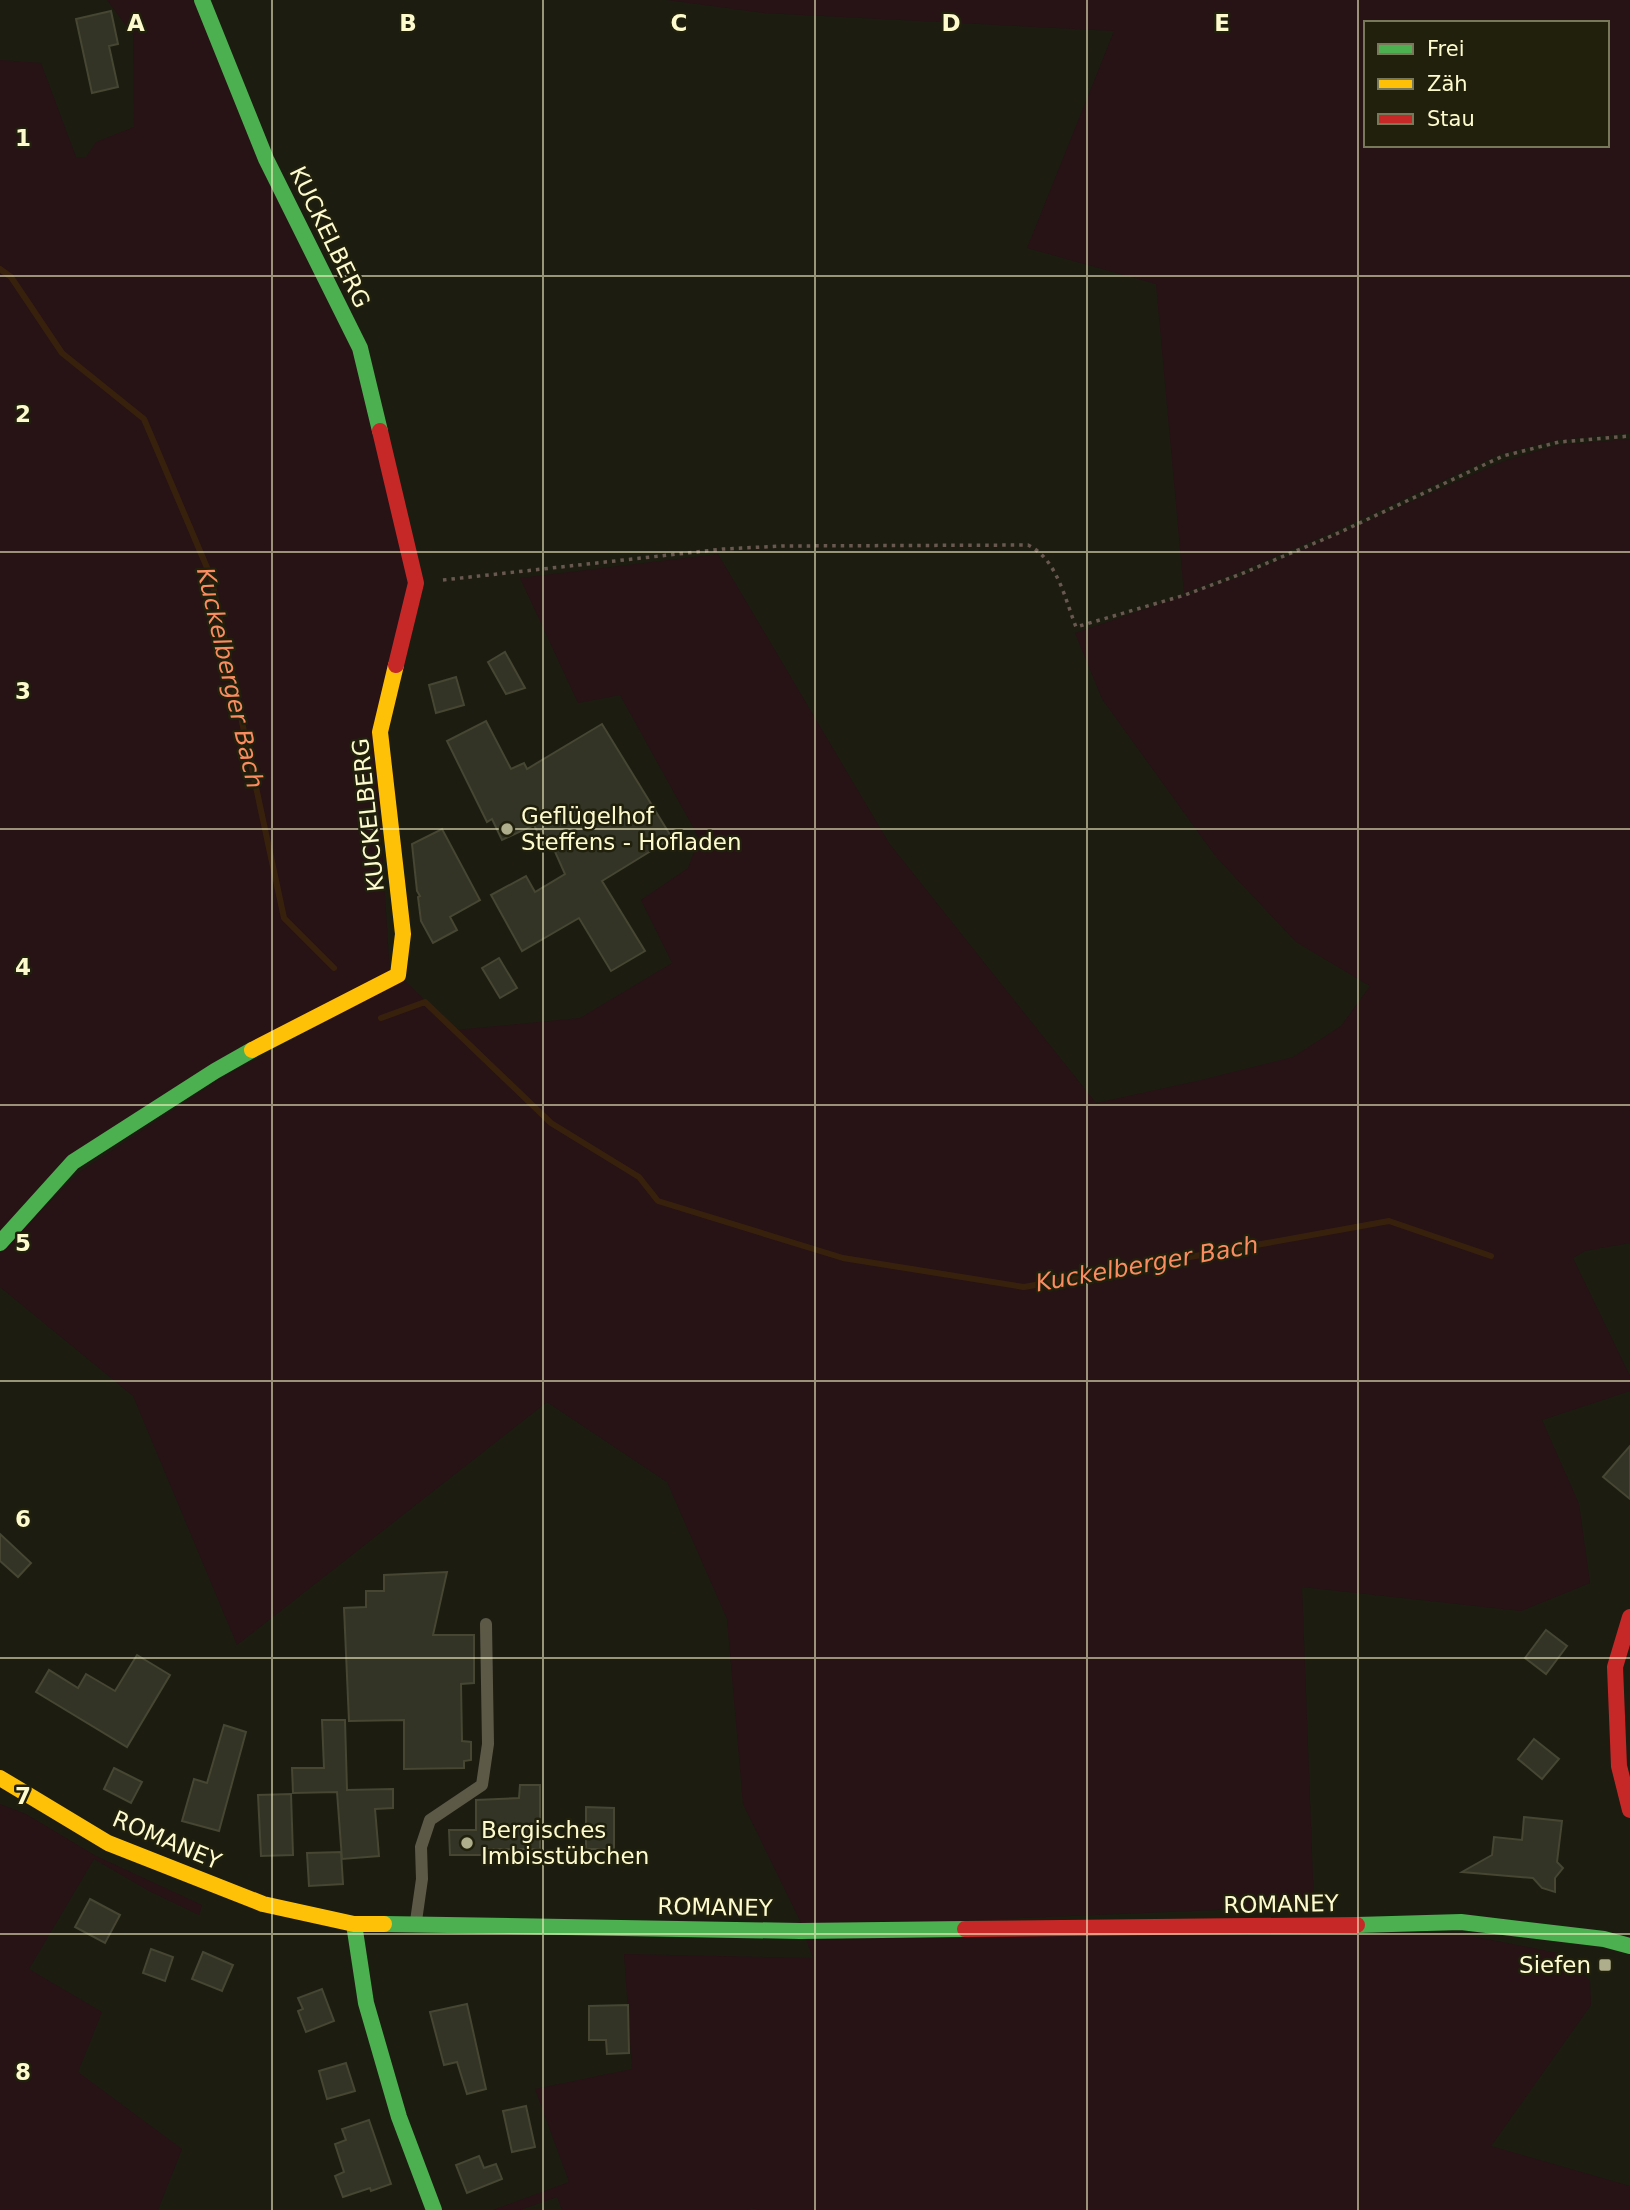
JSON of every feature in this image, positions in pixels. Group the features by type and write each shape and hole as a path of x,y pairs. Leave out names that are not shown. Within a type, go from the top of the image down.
{"street":[{"name":"KUCKELBERG","path":"0,1244 73,1162 215,1071 398,975 403,934 380,732 416,583 360,348 266,159 202,0"},
{"path":"1630,1617 1615,1667 1619,1766 1630,1810"},
{"name":"ROMANEY","path":"0,1778 108,1843 263,1904 354,1924 800,1931 1461,1922 1604,1940 1630,1946"},
{"path":"354,1924 366,2003 399,2117 433,2210"}],"lane":[{"path":"415,1925 422,1879 421,1847 430,1819 482,1785 488,1744 486,1624"}],"path":[{"path":"416,583 723,549 783,546 1028,545 1040,551 1053,569 1076,627 1185,595 1241,574 1334,535 1503,456 1559,442 1630,436"}],"shaded area":[{"path":"107,0 198,0 358,349 414,590 375,735 390,976 73,1166 0,1240 0,60 41,63 76,157 86,157 96,142 134,127 133,35"},
{"path":"667,0 1630,0 1630,433 1558,440 1500,454 1333,532 1184,593 1156,284 1027,248 1114,31 764,13"},
{"path":"1630,439 1630,1243 1585,1251 1573,1258 1630,1376 1630,1391 1542,1420 1579,1504 1590,1583 1521,1611 1302,1587 1314,1906 803,1927 743,1804 727,1619 667,1482 547,1402 237,1645 133,1396 0,1287 0,1252 78,1173 220,1079 403,979 455,1030 580,1018 672,963 641,900 688,868 699,838 620,695 578,703 520,578 718,554 889,843 1096,1103 1293,1057 1341,1026 1370,986 1296,942 1216,857 1102,699 1075,633 1242,576 1504,461 1558,445"},
{"path":"0,1804 26,1814 96,1856 202,1905 199,1915 149,1891 94,1859 29,1969 102,2012 78,2072 182,2149 158,2210 0,2210"},
{"path":"1456,1933 1563,1954 1590,1981 1591,2005 1491,2146 1630,2186 1630,2210 562,2210 557,2197 520,2210 493,2210 569,2182 535,2089 632,2069 624,1954 813,1958 805,1937"}],"building":[{"path":"111,11 118,44 109,46 118,87 92,93 76,19"},
{"path":"505,652 525,688 506,694 488,662"},
{"path":"456,677 464,705 436,713 429,685"},
{"path":"486,721 511,769 524,763 527,769 602,724 672,838 602,881 645,951 611,971 579,918 522,951 491,895 526,876 535,892 565,874 548,836 541,839 534,825 502,840 492,819 487,822 447,741"},
{"path":"442,829 480,900 450,917 457,930 433,943 421,921 412,844"},
{"path":"499,958 517,988 500,998 482,968"},
{"path":"1630,1446 1630,1499 1603,1477"},
{"path":"0,1534 31,1563 18,1577 0,1561"},
{"path":"447,1572 433,1635 474,1635 474,1683 461,1684 462,1741 471,1742 471,1760 464,1761 464,1768 404,1769 404,1720 349,1721 344,1608 366,1607 366,1591 384,1591 384,1575"},
{"path":"1546,1630 1567,1646 1546,1674 1525,1658"},
{"path":"137,1655 170,1675 127,1747 36,1692 49,1670 78,1688 86,1674 115,1691"},
{"path":"322,1720 345,1720 347,1790 393,1789 393,1808 375,1809 379,1856 342,1859 337,1792 293,1793 292,1768 324,1768"},
{"path":"224,1725 246,1732 219,1831 182,1821 194,1779 207,1783"},
{"path":"1534,1739 1559,1759 1542,1779 1518,1759"},
{"path":"114,1768 142,1782 131,1803 104,1789"},
{"path":"520,1785 540,1785 540,1849 484,1849 484,1855 450,1855 449,1830 476,1830 476,1800 519,1798"},
{"path":"291,1794 293,1855 261,1856 258,1795"},
{"path":"586,1807 614,1808 614,1849 586,1849"},
{"path":"1524,1817 1562,1821 1557,1862 1563,1868 1555,1878 1555,1892 1542,1888 1533,1878 1462,1872 1492,1855 1494,1837 1522,1840"},
{"path":"341,1852 343,1884 309,1886 307,1853"},
{"path":"90,1899 120,1915 105,1943 75,1927"},
{"path":"151,1949 173,1957 165,1981 143,1973"},
{"path":"203,1952 233,1965 222,1991 192,1979"},
{"path":"322,1989 334,2021 306,2032 298,2011 303,2009 298,1998"},
{"path":"467,2004 486,2089 467,2094 457,2062 444,2065 430,2012"},
{"path":"628,2005 629,2053 607,2054 606,2040 589,2040 589,2006"},
{"path":"346,2063 355,2091 327,2099 319,2071"},
{"path":"526,2106 535,2147 512,2152 503,2111"},
{"path":"369,2120 391,2184 343,2197 335,2176 344,2172 335,2144 346,2140 342,2129"},
{"path":"479,2156 484,2168 496,2164 502,2179 467,2193 456,2165"}],"waterway":[{"name":"Kuckelberger Bach","path":"0,269 11,277 62,353 144,419 211,577 284,918 334,968"},
{"name":"Kuckelberger Bach","path":"381,1018 425,1002 551,1123 639,1177 658,1201 843,1258 1024,1287 1389,1221 1491,1256"}],"traffic: fast":[{"path":"202,0 266,159 360,348 380,431"},
{"path":"0,1243 73,1162 252,1050"},
{"path":"1357,1925 1461,1922 1604,1939 1630,1946"},
{"path":"354,1924 366,2003 399,2117 434,2210"},
{"path":"384,1924 800,1931 965,1929"}],"traffic: slow":[{"path":"252,1050 398,975 403,934 380,732 396,665"},
{"path":"0,1778 108,1843 263,1904 354,1924 384,1924"}],"traffic: jam":[{"path":"380,431 416,583 396,665"},
{"path":"1630,1617 1615,1667 1619,1766 1630,1810"},
{"path":"965,1929 1357,1925"}],"place":[{"name":"Geflügelhof Steffens - Hofladen","path":"507,829"},
{"name":"Bergisches Imbisstübchen","path":"467,1843"},
{"name":"Siefen","path":"1605,1965"}]}
